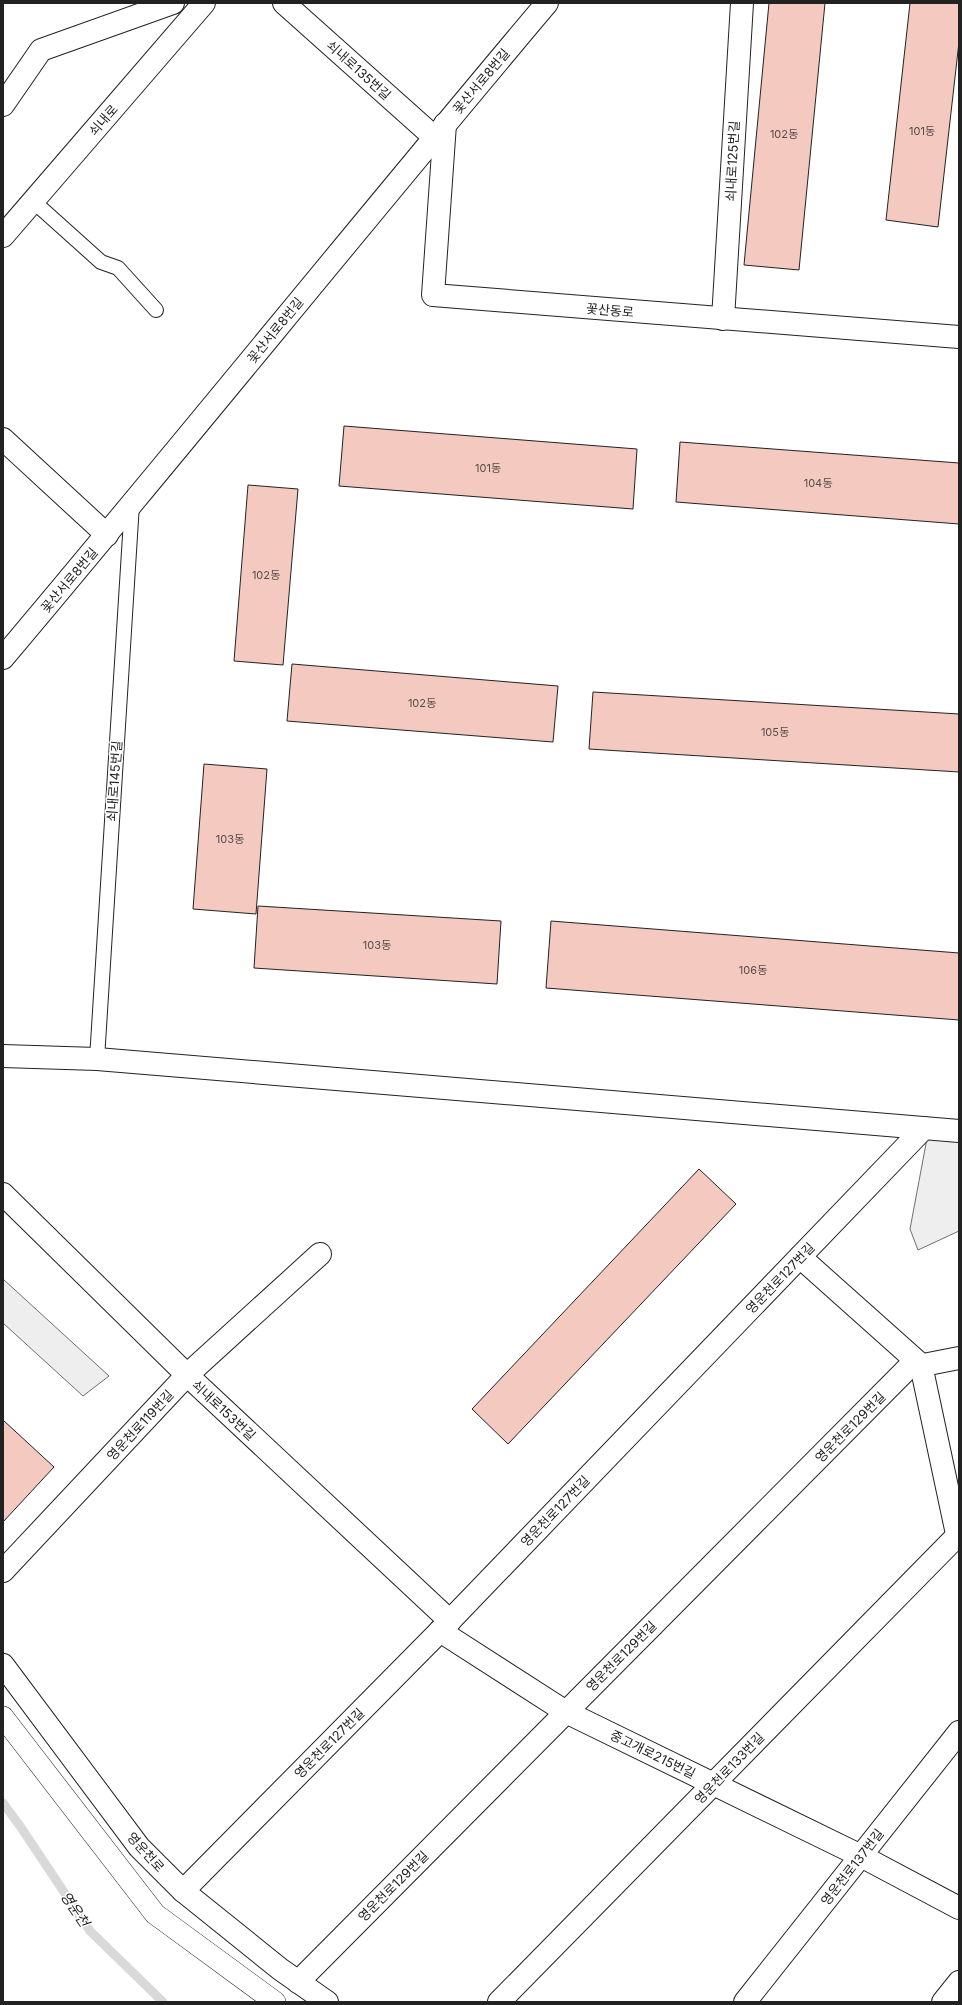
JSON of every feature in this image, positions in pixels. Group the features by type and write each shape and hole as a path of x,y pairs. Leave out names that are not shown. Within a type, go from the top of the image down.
{"street":[{"path":"3,105 41,50 173,3"},
{"name":"쇠내로","path":"3,236 204,3"},
{"name":"쇠내로135번길","path":"284,3 439,130"},
{"name":"꽃산서로8번길","path":"3,658 132,504 439,130 547,3"},
{"name":"쇠내로125번길","path":"722,319 742,3"},
{"name":"꽃산동로","path":"439,130 433,295 959,337"},
{"path":"3,439 107,534"},
{"path":"3,1056 97,1059 959,1132"},
{"name":"영운천로127번길","path":"183,1891 445,1626 924,1128"},
{"name":"쇠내로153번길","path":"3,1194 445,1626"},
{"name":"영운천로119번길","path":"3,1571 187,1375 320,1254"},
{"path":"800,1257 921,1365 958,1534"},
{"name":"영운천로129번길","path":"298,1982 908,1368 959,1358"},
{"name":"영운천로133번길","path":"499,2002 958,1534"},
{"name":"중고개로215번길","path":"445,1626 566,1712 861,1856 959,1908"},
{"name":"영운천로","path":"3,1665 139,1848 183,1891 298,1982 327,2002"},
{"path":"3,1717 155,1914 276,2002"},
{"name":"영운천로137번길","path":"745,2002 959,1732"},
{"path":"943,2002 959,1982"}],"lane":[{"path":"33,202 101,262 118,268 156,310"},
{"name":"쇠내로145번길","path":"97,1059 132,504"}],"shaded area":[{"path":"928,1133 959,1135 959,1231 918,1250 910,1229"},
{"path":"3,1279 109,1376 83,1396 3,1323"}],"building":[{"path":"769,3 825,3 799,270 744,265"},
{"path":"910,3 959,3 959,42 938,227 886,220"},
{"path":"344,426 637,449 633,509 339,486"},
{"path":"680,442 959,463 959,524 676,502"},
{"path":"248,485 298,489 283,665 234,661"},
{"path":"292,664 558,686 553,742 287,721"},
{"path":"593,692 959,714 959,772 589,749"},
{"path":"204,764 267,769 256,914 193,909"},
{"path":"258,906 501,921 497,984 254,968"},
{"path":"551,921 959,953 959,1020 546,988"},
{"path":"699,1169 736,1204 508,1444 472,1409"},
{"path":"3,1420 54,1467 3,1522"}],"waterway":[{"name":"영운천","path":"3,1803 90,1931 163,2002"}]}
